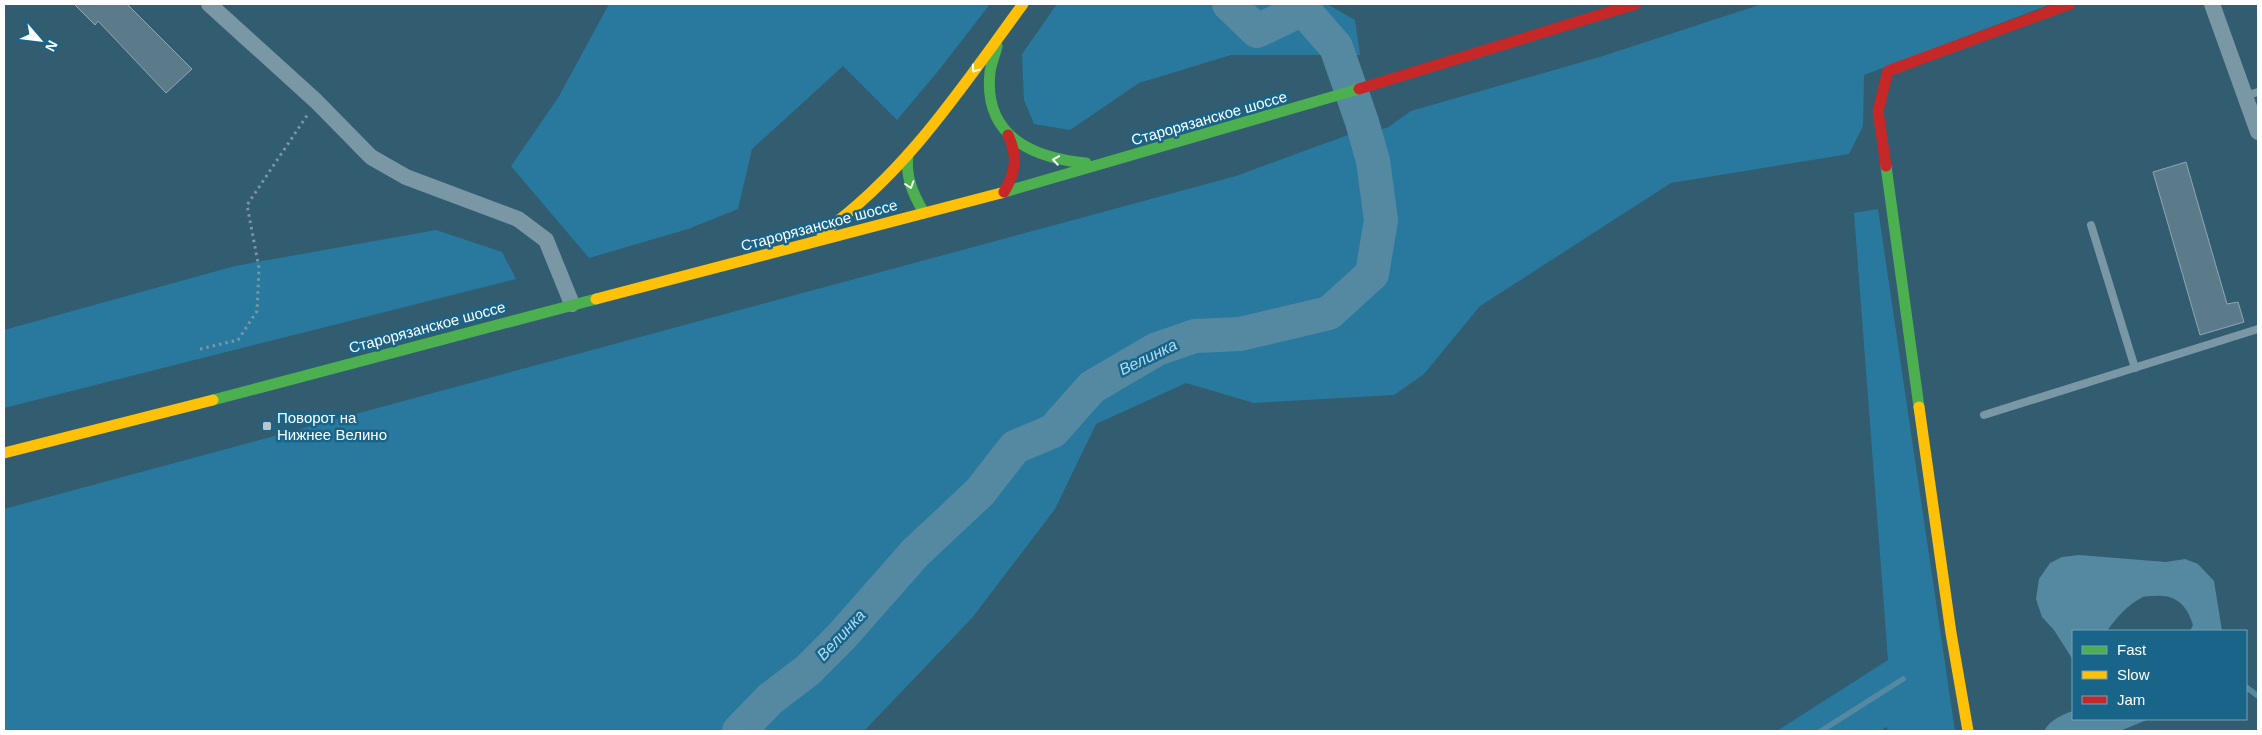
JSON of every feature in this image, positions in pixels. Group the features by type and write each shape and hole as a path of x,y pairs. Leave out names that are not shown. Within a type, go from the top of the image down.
{"main road":[{"path":"806,243 852,213 877,190 924,135 1023,4"},
{"name":"Старорязанское шоссе","path":"4,452 214,400 572,304 1004,192 1283,114 1636,4"},
{"path":"1968,731 1951,633 1878,111 1888,71 2070,4"},
{"path":"1004,29 992,58 989,81 991,102 1016,150 1017,165 1013,178 1004,192"},
{"path":"1007,133 1025,150 1045,158 1074,163 1105,163"},
{"path":"908,154 906,168 908,181 924,213"}],"street":[{"path":"210,4 316,101 371,157 406,177 518,219 546,240 572,304"},
{"path":"2212,4 2252,94 2258,132"}],"lane":[{"path":"2091,225 2135,368"},
{"path":"1984,415 2258,329"}],"path":[{"path":"200,349 238,340 257,311 259,268 247,205 316,101"}],"shaded area":[{"path":"609,4 990,4 897,120 843,66 752,149 738,209 688,229 589,258 511,166 558,98"},
{"path":"1057,4 1327,4 1355,20 1360,55 1231,55 1139,83 1070,130 1034,124 1024,100 1022,54"},
{"path":"1762,4 2051,4 1864,75 1863,126 1849,154 1671,183 1480,306 1424,374 1394,395 1254,403 1186,383 1096,424 1055,509 972,618 864,731 4,731 4,509 1236,176 1348,135 1387,128 1411,111 1603,56"},
{"path":"1878,209 1955,731 1889,731 1886,727 1880,731 1777,731 1888,660 1854,213"},
{"path":"436,230 502,252 516,279 4,408 4,330 235,266"},
{"path":"2079,555 2166,562 2185,559 2198,564 2214,581 2222,630 2190,630 2193,625 2191,618 2180,602 2162,596 2144,597 2127,607 2108,630 2072,630 2072,658 2054,630 2042,617 2036,599 2039,579 2050,563 2062,557"},
{"path":"2072,711 2072,720 2147,720 2120,731 2044,731 2056,718"}],"building":[{"path":"74,4 127,4 192,69 166,93 98,21 95,25"},
{"path":"2186,162 2227,304 2238,302 2244,322 2200,335 2153,172"}],"waterway":[{"name":"Велинка","path":"739,731 770,699 808,670 841,637 915,553 980,492 1015,447 1053,431 1092,387 1157,349 1195,336 1240,334 1329,313 1372,274 1381,220 1373,161 1362,122 1336,47 1303,9 1257,31 1229,4"},
{"path":"1821,731 1903,679"},
{"path":"2247,688 2258,696"}],"traffic: fast":[{"path":"997,46 990,72 990,94 994,113 1003,128 1015,140 1030,149 1047,156 1086,163"},
{"path":"1001,193 1359,89"},
{"path":"908,154 909,178 916,199 924,213"},
{"path":"1886,166 1919,407"},
{"path":"213,400 596,299"}],"traffic: slow":[{"path":"822,233 853,209 907,156 955,97 1023,4"},
{"path":"596,299 1001,193"},
{"path":"4,453 213,400"},
{"path":"1919,407 1951,633 1968,731"}],"traffic: jam":[{"path":"1359,89 1636,4"},
{"path":"1886,166 1878,111 1888,71 2070,4"},
{"path":"1004,192 1011,177 1014,164 1013,150 1008,135"}],"place":[{"name":"Поворот на Нижнее Велино","path":"267,426"}]}
